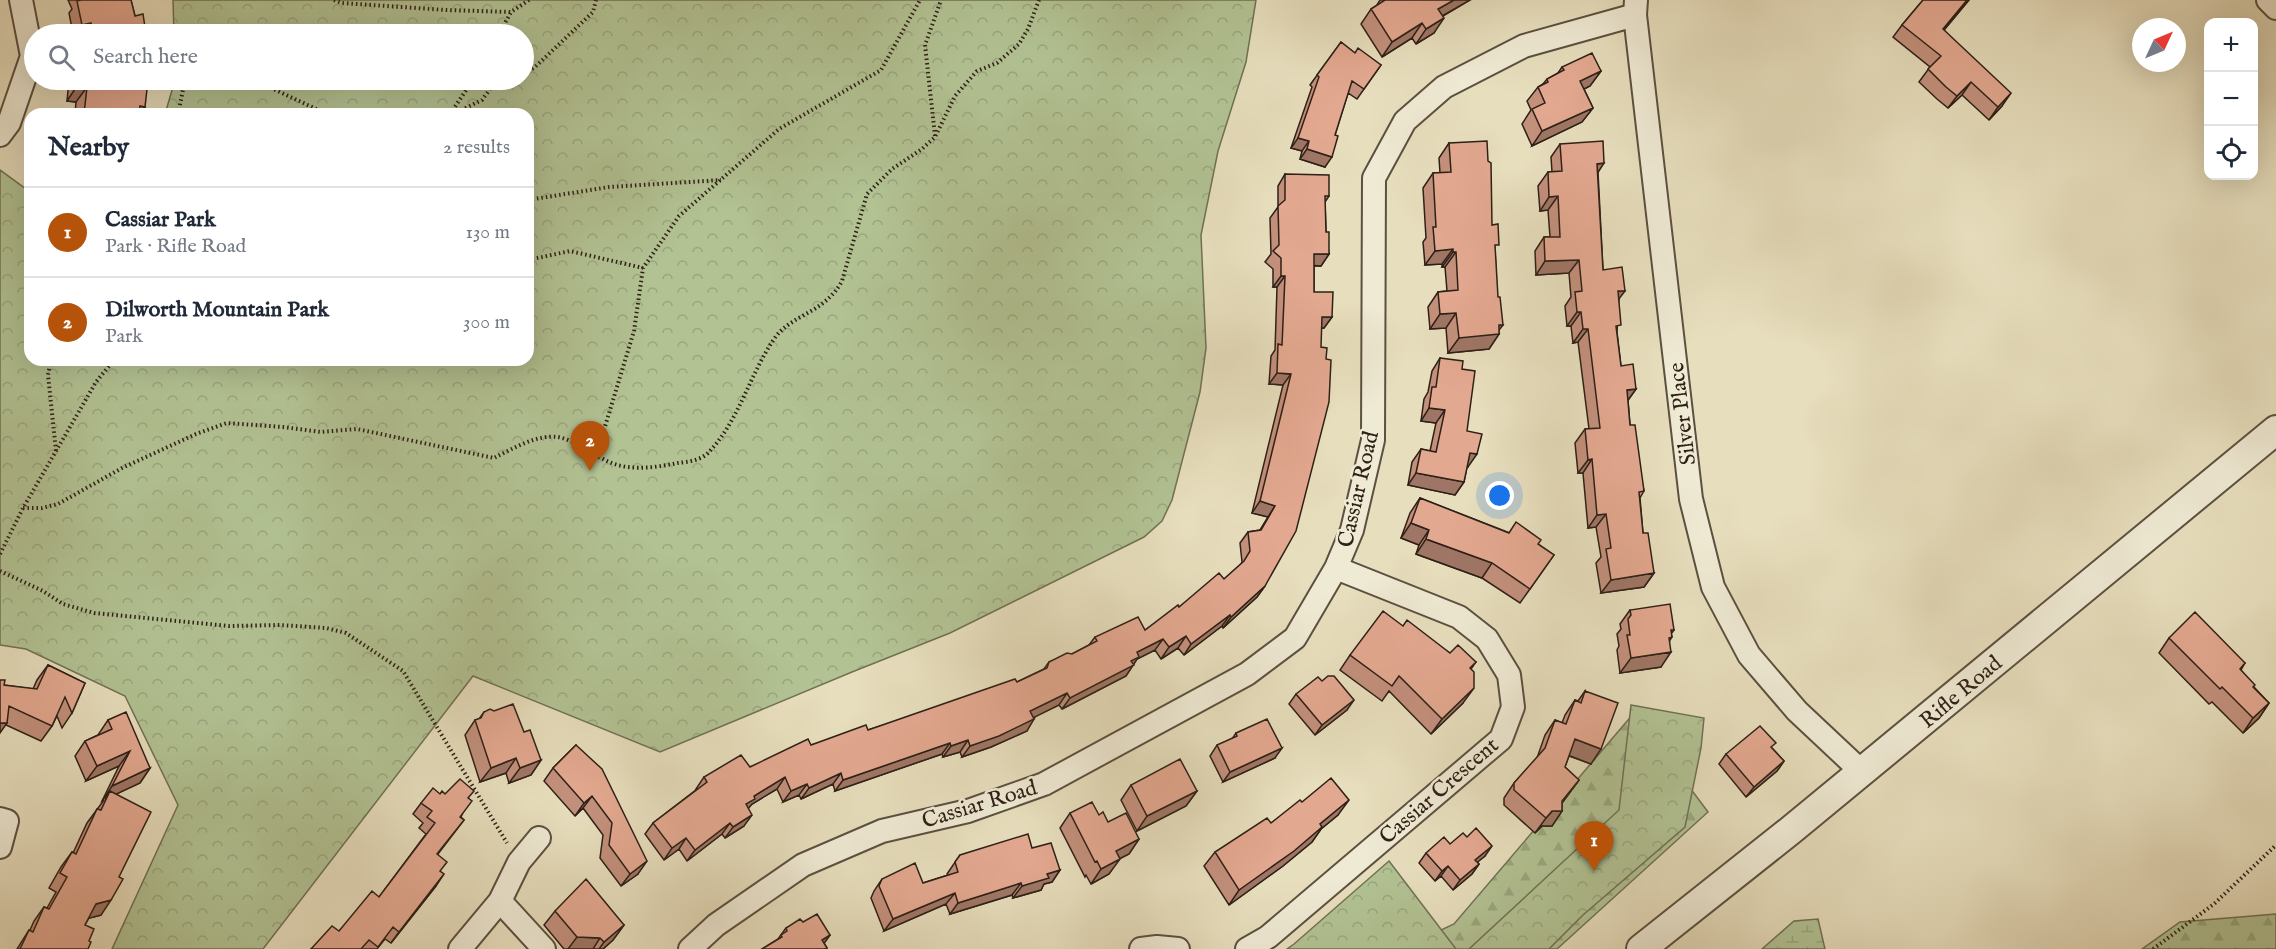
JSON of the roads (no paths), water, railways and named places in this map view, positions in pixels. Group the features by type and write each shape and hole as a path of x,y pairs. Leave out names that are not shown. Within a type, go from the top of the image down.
{"street":[{"path":"21,0 26,24"},
{"path":"2268,0 2276,8"},
{"name":"Cassiar Road","path":"690,949 716,925 803,865 882,831 968,811 1044,784 1247,674 1295,638 1336,568 1352,530 1373,440 1374,178 1405,121 1444,87 1524,46 1636,8"},
{"name":"Silver Place","path":"1636,8 1691,499 1713,587 1749,654 1797,711 1862,772"},
{"path":"0,135 9,123 24,79"},
{"name":"Rifle Road","path":"1641,949 1862,772 2276,430"},
{"name":"Cassiar Crescent","path":"1247,949 1268,938 1501,739 1513,707 1509,675 1487,639 1459,617 1336,568"},
{"path":"0,819 7,821 0,847"},
{"path":"460,949 500,901 519,862 539,838"},
{"path":"500,901 544,949"},
{"path":"1141,949 1157,947 1178,949"}],"place":[{"name":"Dilworth Mountain Park","path":"590,471"},
{"name":"Cassiar Park","path":"1594,871"}]}
